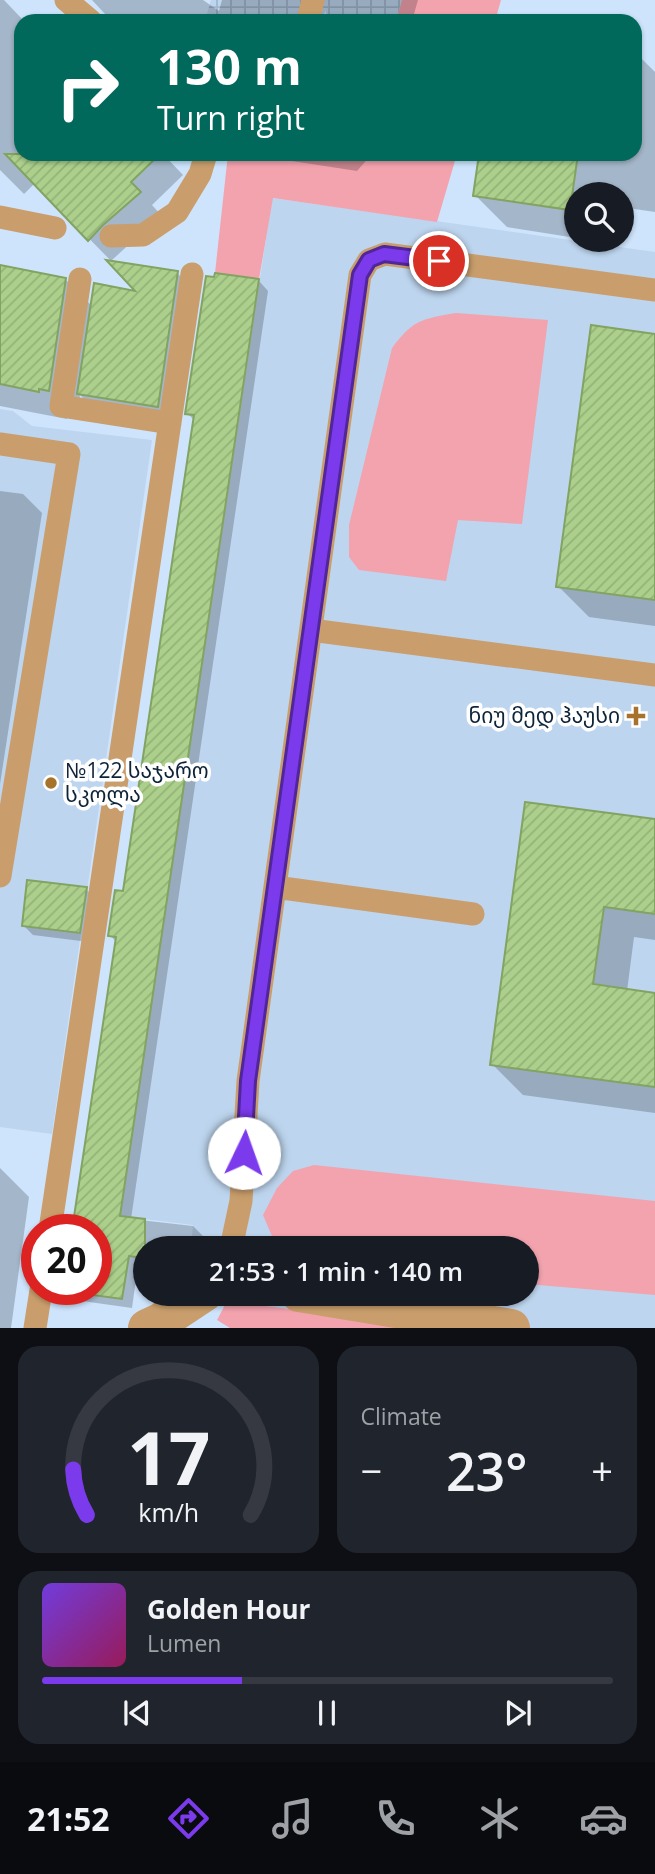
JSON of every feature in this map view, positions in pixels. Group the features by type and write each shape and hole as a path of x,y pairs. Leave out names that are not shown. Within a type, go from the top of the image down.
{"street":[{"path":"158,1326 186,1306"},
{"path":"378,1306 511,1328"}],"lane":[{"path":"66,0 83,14"},
{"path":"111,236 143,235 177,212 201,174 204,161"},
{"path":"0,217 55,228"},
{"path":"234,1236 241,1200 248,1081 360,275 369,260 384,254 655,290"},
{"path":"52,1214 192,274"},
{"path":"80,279 61,406 170,422"},
{"path":"0,444 69,454 0,876"},
{"path":"311,630 655,676"},
{"path":"275,887 473,914"},
{"path":"36,1328 39,1305"}],"shaded area":[{"path":"211,0 402,0 398,14 207,14"},
{"path":"402,0 501,0 497,14 398,14"},
{"path":"227,161 455,161 437,222 273,198 259,279 215,273"},
{"path":"272,198 564,239 564,252 634,252 634,249 655,252 655,1328 443,1328 267,1306 539,1306 539,1236 192,1236 193,1225 120,1216"},
{"path":"456,313 548,320 522,524 458,520 446,581 359,570 349,557 349,525 392,348 419,322"},
{"name":"№122 საჯარო სკოლა","path":"0,409 13,411 32,426 152,440 52,1134 0,1127"},
{"path":"314,1165 655,1201 655,1295 539,1285 539,1236 272,1236 263,1215 277,1188 293,1171"},
{"path":"224,1306 267,1306 443,1328 230,1328 217,1320"}],"building":[{"path":"5,154 14,154 14,161 153,161 131,182 141,192 88,241"},
{"path":"478,161 577,161 574,182 564,182 564,209 473,196"},
{"path":"106,260 178,271 158,407 77,394 94,283 135,291"},
{"path":"0,265 66,278 49,391 39,389 39,392 0,384"},
{"path":"215,273 259,279 120,1216 145,1219 145,1236 133,1236 133,1256 129,1256 122,1299 112,1298 112,1214 74,1214 116,937 108,936 115,890 123,891 194,415 185,414 206,276 214,277"},
{"path":"591,325 655,334 655,600 556,587"},
{"path":"525,802 655,819 655,914 604,907 593,984 655,993 655,1087 490,1065"},
{"path":"27,880 87,887 80,933 22,926"}],"place":[{"name":"ნიუ მედ ჰაუსი","path":"636,716"},
{"name":"№122 საჯარო სკოლა","path":"51,783"}],"route":[{"path":"244,1153 248,1081 360,275 369,260 384,254 439,261"}]}
